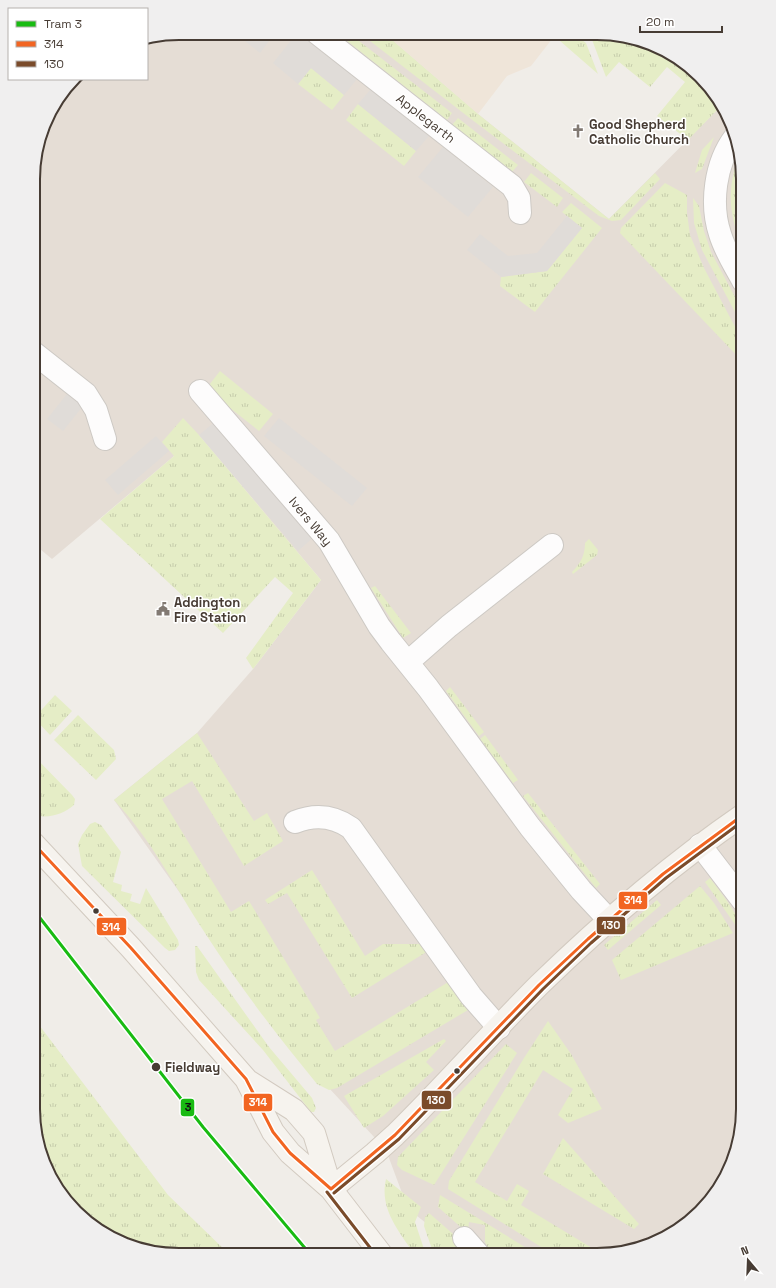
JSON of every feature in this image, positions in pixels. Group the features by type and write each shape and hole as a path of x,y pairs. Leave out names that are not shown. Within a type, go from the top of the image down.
{"street":[{"name":"Applegarth","path":"326,40 512,186 519,198 520,213"},
{"path":"731,144 722,161 718,174 715,201 720,234 736,267"},
{"path":"40,358 86,394 96,410 105,439"},
{"name":"Ivers Way","path":"200,391 329,540 379,626 408,662 530,827 581,890 609,920"},
{"path":"408,662 450,626 552,545"},
{"path":"295,822 306,817 326,817 340,821 351,828 466,991 499,1028"},
{"path":"331,1188 376,1153 540,985 609,920 700,845 736,820"},
{"path":"700,845 736,892"},
{"path":"40,850 131,948 246,1079 273,1132 290,1153 331,1188 376,1248"},
{"path":"246,1079 294,1110 314,1132 331,1188"},
{"path":"464,1238 473,1248"}],"shaded area":[{"path":"244,40 270,40 260,53"},
{"path":"291,40 309,40 357,79 344,95 311,68 298,84 273,63"},
{"path":"392,40 478,114 609,219 717,110 729,134 735,161 736,179 736,1118 729,1154 722,1170 713,1186 689,1213 666,1229 642,1241 615,1247 438,1248 435,1230 408,1209 386,1150 283,1038 114,800 197,733 253,669 321,580 199,435 52,559 40,549 41,161 47,134 63,102 82,80 148,80 148,44 161,41"},
{"path":"392,40 551,40 531,66 507,76 478,114"},
{"path":"371,89 429,136 416,151 358,104"},
{"path":"443,147 493,187 468,217 418,177"},
{"path":"567,216 582,228 547,271 501,277 467,250 480,234 508,256 537,253"},
{"path":"67,394 83,406 63,431 47,419"},
{"path":"279,418 367,488 352,506 264,436"},
{"path":"217,420 315,536 298,551 199,435"},
{"path":"156,436 169,451 118,495 105,480"}],"green space":[{"path":"346,40 358,40 452,113 447,120"},
{"path":"369,40 392,40 478,114 609,219 655,173 660,179 621,220 612,221 599,216"},
{"path":"559,40 582,40 586,43 598,74"},
{"path":"592,40 615,41 633,45 666,59 682,69 695,81 707,94 717,110 688,140 657,116 685,82 667,67 650,87 619,62 606,77"},
{"path":"311,68 344,95 332,110 298,84"},
{"path":"358,104 416,151 404,166 346,120"},
{"path":"458,118 518,165 512,172 452,125"},
{"path":"714,137 702,169 695,173 702,150"},
{"path":"735,167 736,229 732,215 731,204"},
{"path":"531,173 563,198 557,207 524,182"},
{"path":"665,183 687,195 687,213 690,235 704,268 736,329 736,355 620,233 621,228"},
{"path":"693,198 699,206 704,231 711,252 736,299 736,314 702,250 694,223"},
{"path":"571,203 602,228 535,312 500,286 501,277 547,271 582,228 562,212"},
{"path":"220,371 273,414 259,431 206,389"},
{"path":"183,418 321,580 253,669 246,658 293,593 275,577 223,633 100,519 174,456 162,442"},
{"path":"589,539 598,550 597,555 573,574 572,572 580,562 583,555 585,543"},
{"path":"375,586 411,633 403,638 371,588"},
{"path":"450,687 484,732 479,736 446,691"},
{"path":"55,695 72,711 50,735 40,724 40,711"},
{"path":"78,715 114,750 116,759 96,780 54,740"},
{"path":"197,733 254,821 267,813 283,841 244,866 192,781 162,799 231,912 249,901 320,1018 316,1020 335,1051 450,981 468,1010 337,1088 329,1090 317,1084 245,991 218,953 151,847 140,831 114,800"},
{"path":"485,735 518,780 513,783 480,739"},
{"path":"40,762 75,799 74,805 65,811 55,815 40,816"},
{"path":"528,793 600,884 596,888 523,796"},
{"path":"95,822 101,825 121,852 113,882 122,885 121,891 132,894 130,901 140,904 146,888 178,940 179,945 175,950 169,951 165,948 82,866 78,844 82,835 90,824"},
{"path":"312,870 365,956 383,944 423,944 428,951 352,998 287,893 268,904 265,900"},
{"path":"710,878 727,901 736,915 736,926 705,882"},
{"path":"700,886 714,903 733,933 621,980 612,960"},
{"path":"657,900 661,905 608,950 604,945"},
{"path":"195,946 197,946 269,1047 312,1098 316,1108 314,1112 311,1112 263,1050 199,980 196,972"},
{"path":"548,1021 571,1054 602,1109 568,1123 558,1115 573,1089 543,1070 475,1182 507,1201 517,1184 529,1191 521,1205 592,1248 543,1248 448,1189 449,1181"},
{"path":"40,1026 168,1195 223,1248 161,1247 143,1243 126,1237 94,1219 69,1194 47,1154 41,1127"},
{"path":"444,1039 446,1041 426,1062 434,1070 383,1116 364,1128 344,1096"},
{"path":"506,1044 517,1053 434,1185 402,1170 397,1165 398,1157"},
{"path":"563,1138 639,1224 634,1229 543,1174"},
{"path":"386,1179 421,1207 415,1222 424,1248 410,1248 397,1228 388,1210 385,1200"},
{"path":"440,1195 527,1248 488,1248 485,1242 485,1225 469,1222 468,1230 464,1230 438,1207"},
{"path":"429,1213 460,1240 461,1244 457,1248 432,1248 424,1226 425,1217"}],"tram line":[{"name":"3","path":"40,918 203,1127 305,1248"}],"transit line":[{"name":"314","path":"331,1189 395,1135 539,985 588,939 663,874 736,820"},
{"name":"130","path":"334,1193 399,1139 543,989 591,943 666,878 736,826"},
{"name":"314","path":"40,850 131,948 246,1079 273,1132 290,1153 331,1189"},
{"name":"130","path":"327,1192 370,1248"}],"place":[{"name":"Good Shepherd Catholic Church","path":"578,131"},
{"name":"Addington Fire Station","path":"163,609"},
{"name":"Fieldway","path":"156,1067"}]}
